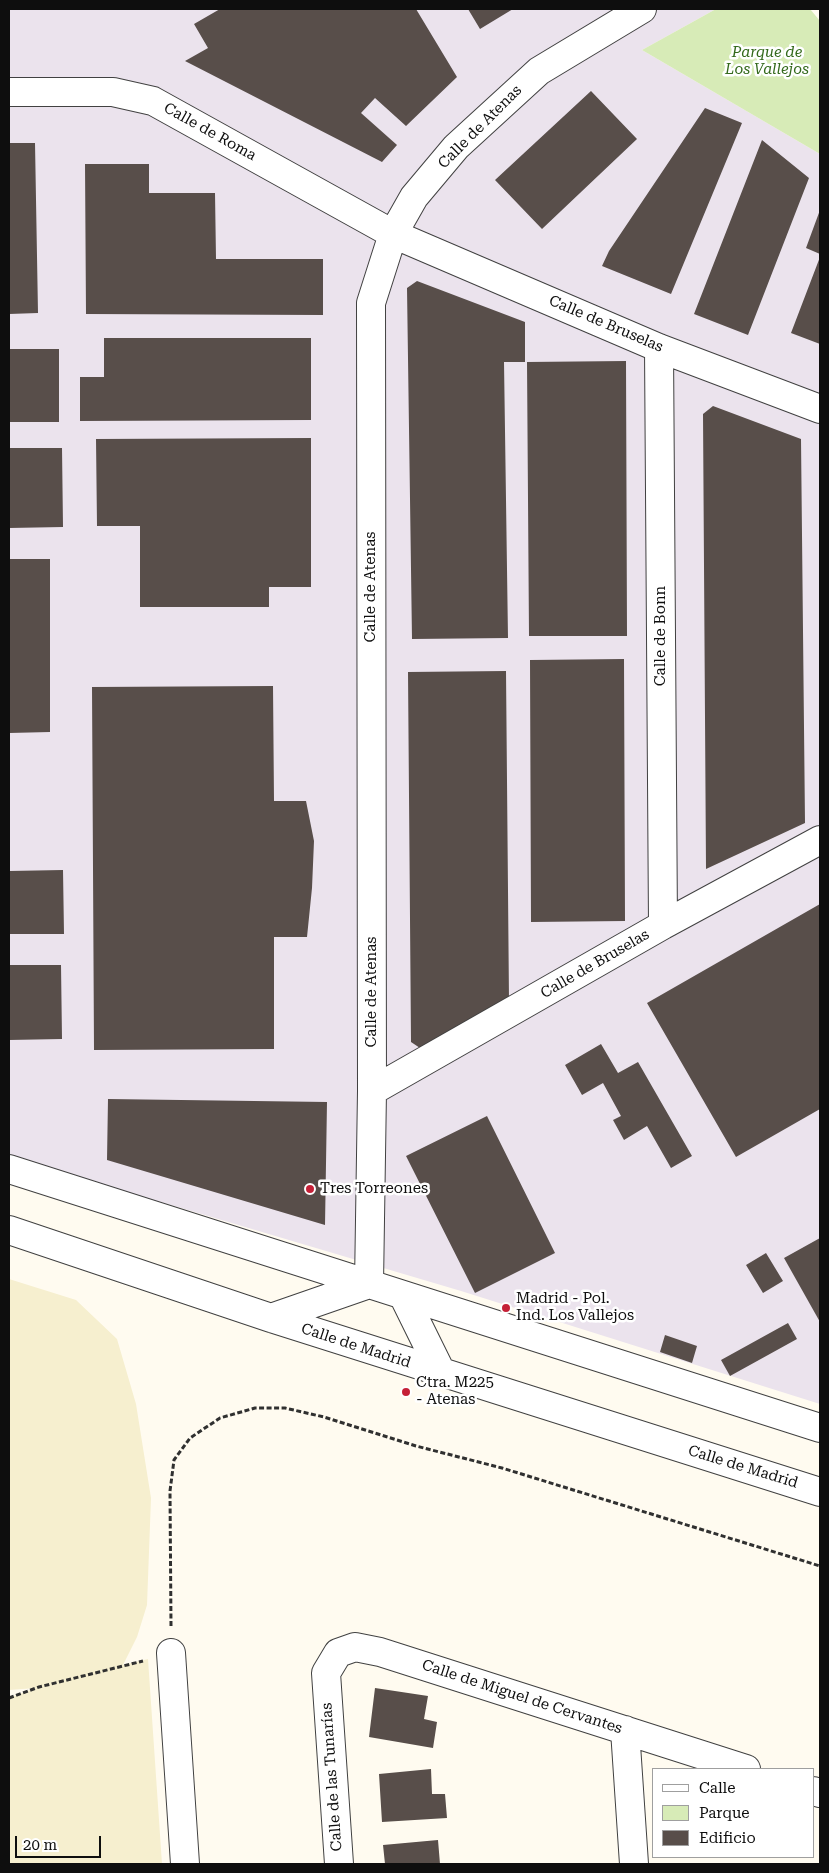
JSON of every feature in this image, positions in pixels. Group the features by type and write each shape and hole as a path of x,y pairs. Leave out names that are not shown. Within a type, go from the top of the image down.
{"street":[{"name":"Calle de Atenas","path":"368,1284 372,1091 370,302 393,234 414,197 456,147 492,112 539,71 642,9"},
{"name":"Calle de Roma","path":"9,92 113,92 154,101 393,234"},
{"name":"Calle de Bruselas","path":"393,234 659,348 820,409"},
{"name":"Calle de Bonn","path":"659,348 663,925"},
{"name":"Calle de Bruselas","path":"372,1091 663,925 820,840"},
{"path":"9,1169 820,1428"},
{"name":"Calle de Madrid","path":"9,1230 271,1318 820,1492"},
{"path":"271,1318 368,1284"},
{"path":"403,1294 441,1372"},
{"name":"Calle de Miguel de Cervantes","path":"326,1691 326,1672 338,1653 355,1647 380,1652 743,1768"},
{"path":"172,1653 185,1864"},
{"name":"Calle de las Tunarías","path":"326,1691 339,1864"},
{"path":"625,1730 634,1864"}],"path":[{"path":"9,1698 39,1687 172,1653 170,1491 174,1460 190,1438 220,1418 255,1408 285,1408 324,1417 416,1446 502,1468 820,1566"}],"shaded area":[{"path":"9,9 716,9 642,50 820,154 820,1404 461,1291 9,1157"},
{"path":"9,1279 76,1300 117,1339 136,1404 151,1498 147,1605 137,1637 123,1665 148,1659 162,1864 9,1864 9,1698 36,1688 9,1690"}],"green space":[{"name":"Parque de Los Vallejos","path":"716,9 810,9 820,21 820,154 642,50"}],"building":[{"path":"220,9 416,9 457,77 406,126 375,98 361,113 397,145 382,162 185,61 208,48 194,24"},
{"path":"468,9 513,9 480,29"},
{"path":"591,91 637,139 542,229 495,180"},
{"path":"705,108 742,123 671,294 602,266 609,251"},
{"path":"762,140 809,178 748,335 694,314"},
{"path":"9,143 35,143 38,313 9,314"},
{"path":"85,164 149,164 149,193 215,193 216,259 323,259 323,315 86,314"},
{"path":"820,210 820,254 806,248"},
{"path":"820,257 820,344 791,333"},
{"path":"417,281 525,322 525,362 504,362 508,638 412,639 407,288"},
{"path":"104,338 311,338 311,420 80,421 80,377 104,377"},
{"path":"9,349 59,349 59,422 9,422"},
{"path":"626,361 627,636 529,636 527,362"},
{"path":"713,406 801,439 805,823 706,869 703,414"},
{"path":"311,438 311,587 269,587 269,607 140,607 140,526 97,526 96,439"},
{"path":"9,448 62,448 63,527 9,528"},
{"path":"9,559 50,559 50,732 9,733"},
{"path":"624,659 625,921 531,922 530,660"},
{"path":"506,671 509,1001 423,1050 411,1042 408,672"},
{"path":"273,686 274,801 306,801 314,841 307,937 274,937 274,1049 94,1050 92,687"},
{"path":"63,870 64,934 9,934 9,871"},
{"path":"820,904 820,1109 736,1157 647,1003"},
{"path":"9,965 61,965 62,1039 9,1040"},
{"path":"601,1044 618,1073 638,1062 692,1156 671,1168 647,1126 624,1140 613,1120 621,1116 603,1083 582,1095 565,1065"},
{"path":"108,1099 327,1102 325,1225 107,1160"},
{"path":"487,1116 555,1253 475,1293 406,1156"},
{"path":"820,1238 820,1322 784,1258"},
{"path":"766,1253 783,1281 763,1293 746,1265"},
{"path":"788,1323 797,1339 730,1376 721,1360"},
{"path":"665,1335 697,1346 692,1363 660,1352"},
{"path":"375,1688 428,1696 424,1719 437,1722 433,1748 369,1737"},
{"path":"431,1769 432,1794 445,1794 447,1818 382,1822 379,1774"},
{"path":"438,1840 440,1864 385,1864 383,1845"}],"place":[{"name":"Tres Torreones","path":"310,1189"},
{"name":"Madrid - Pol. Ind. Los Vallejos","path":"506,1308"},
{"name":"Ctra. M225 - Atenas","path":"406,1392"}]}
